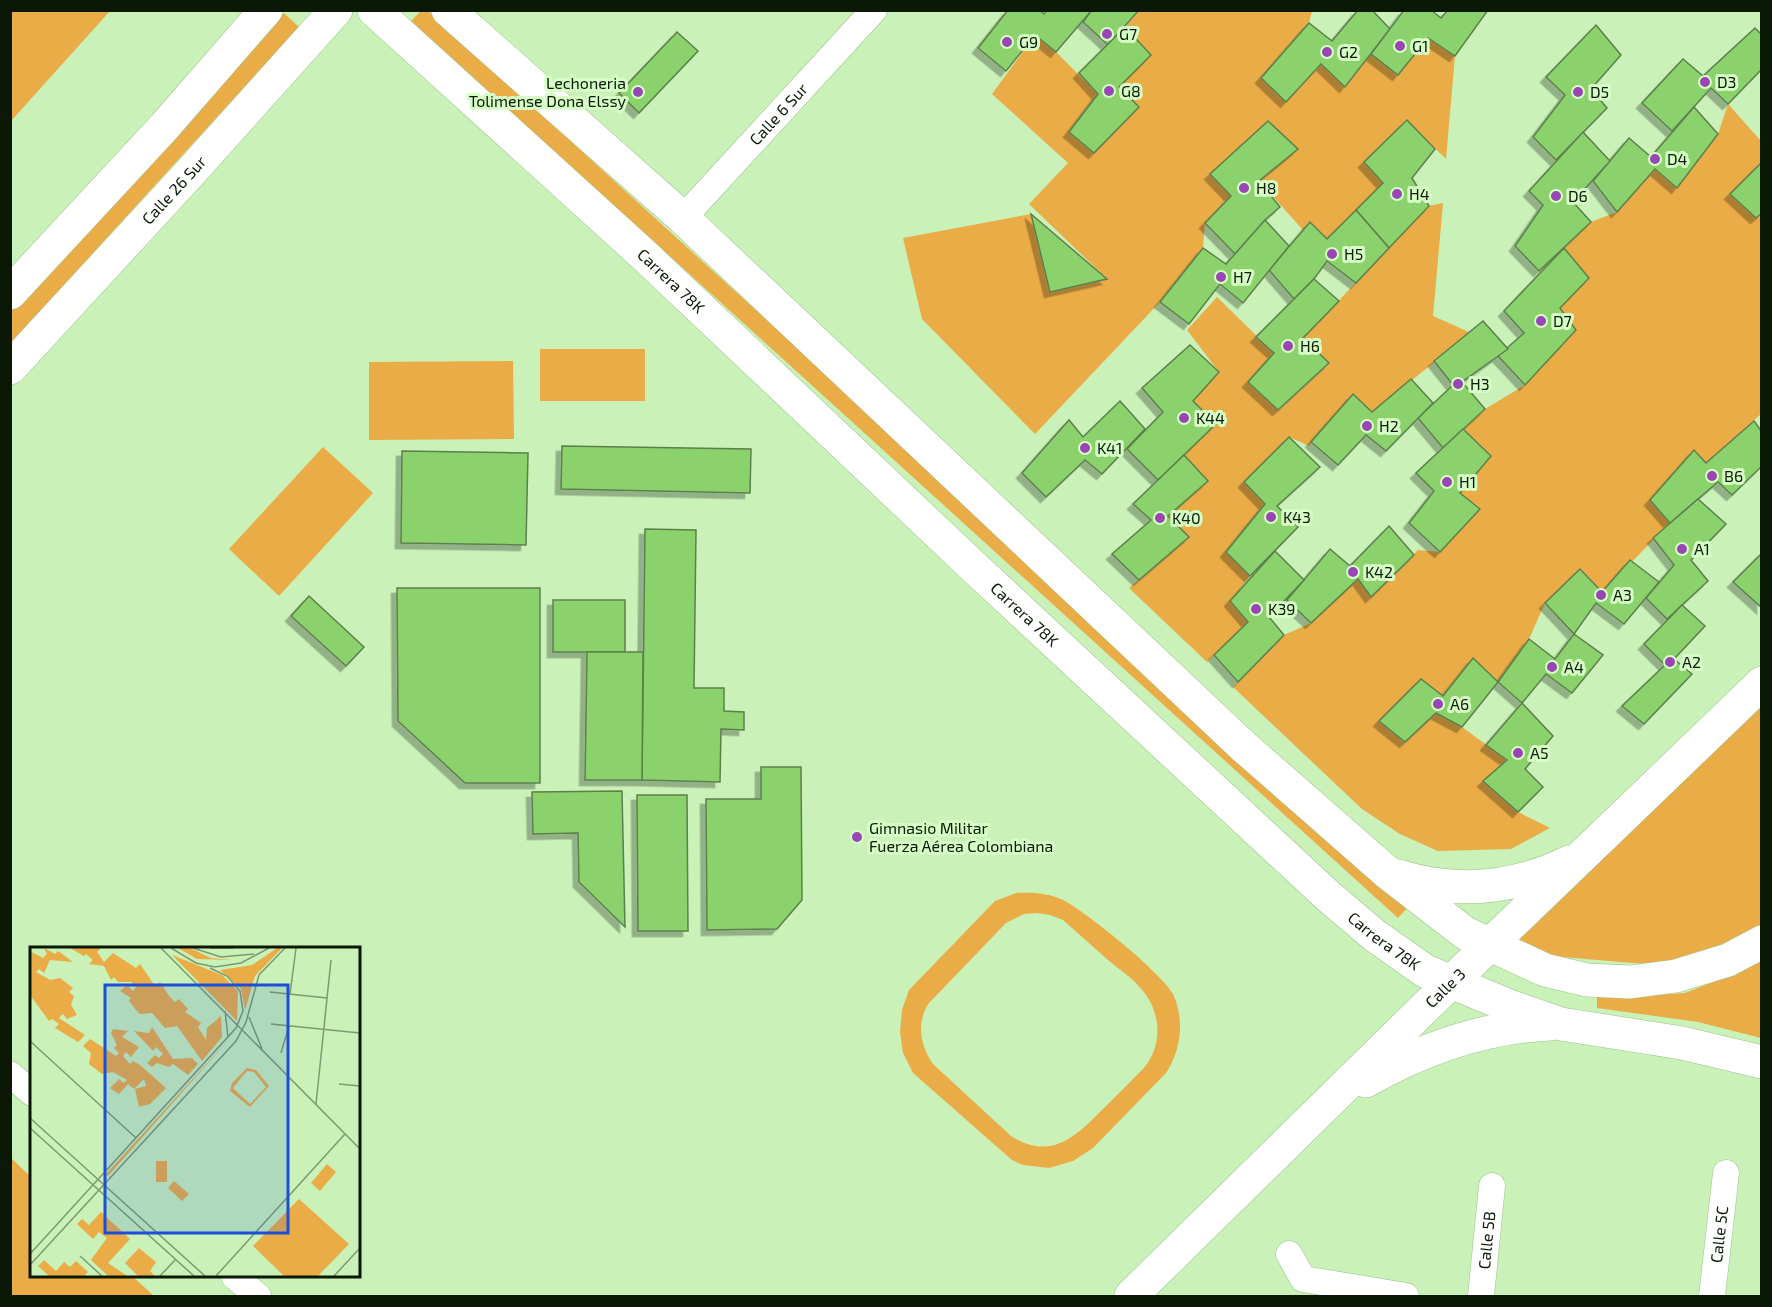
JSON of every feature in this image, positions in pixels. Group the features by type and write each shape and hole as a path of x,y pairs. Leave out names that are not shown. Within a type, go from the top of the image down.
{"main road":[{"path":"10,293 164,127 266,10"},
{"name":"Calle 26 Sur","path":"10,368 336,10"},
{"name":"Carrera 78K","path":"374,10 645,256 977,570 1327,895 1374,935 1425,971 1509,1006 1562,1024 1682,1043 1761,1062"},
{"path":"448,10 683,218 1243,746 1389,874 1465,933 1545,970 1587,980 1630,982 1676,976 1728,960 1761,942"},
{"name":"Calle 3","path":"1131,1296 1451,982 1491,946 1761,683"},
{"path":"1389,874 1435,885 1461,888 1488,886 1518,881 1552,870 1584,855"},
{"path":"1313,1118 1359,1085 1389,1068 1430,1050 1495,1031 1562,1024"}],"street":[{"name":"Calle 6 Sur","path":"683,218 873,10"},
{"path":"10,1074 30,1091"},
{"name":"Calle 5C","path":"1713,1296 1726,1173"},
{"name":"Calle 5B","path":"1481,1296 1492,1186"},
{"path":"1289,1254 1303,1279 1406,1296"},
{"path":"236,1277 258,1296"}],"shaded area":[{"path":"10,11 110,11 11,121"},
{"path":"421,11 428,11 1409,906 1398,918 411,21"},
{"path":"1139,11 1312,11 1309,23 1261,78 1286,102 1321,64 1345,87 1371,54 1398,74 1428,38 1455,56 1446,159 1406,120 1365,162 1383,183 1327,239 1303,230 1259,181 1298,149 1268,121 1210,174 1231,196 1205,223 1203,248 1160,302 1035,434 922,319 903,238 1031,214 1050,291 1107,279 1029,204 1068,163 992,94 1035,35 1056,52 1098,94 1069,132 1094,153 1138,107 1119,87 1151,55 1125,27"},
{"path":"284,13 299,27 11,343 10,311"},
{"path":"1728,104 1761,141 1761,162 1731,194 1756,218 1761,213 1761,414 1706,463 1694,451 1650,500 1670,523 1602,592 1579,570 1545,603 1529,639 1498,682 1473,658 1443,696 1379,721 1405,742 1436,713 1462,727 1507,760 1484,782 1518,812 1550,828 1511,849 1438,851 1400,834 1362,809 1233,687 1284,635 1311,623 1358,579 1371,596 1418,550 1440,552 1480,509 1460,493 1491,456 1463,429 1485,409 1525,385 1575,331 1560,308 1589,278 1564,248 1591,222 1617,212 1655,169 1677,187 1718,134"},
{"path":"1443,203 1433,316 1471,333 1372,412 1353,395 1309,446 1289,437 1244,482 1265,504 1226,552 1250,576 1231,601 1248,622 1207,662 1129,588 1189,537 1168,516 1208,481 1184,455 1216,424 1193,401 1219,372 1187,330 1217,297 1274,353 1248,382 1279,410 1329,364 1303,338 1429,206"},
{"path":"540,349 645,349 645,401 540,401"},
{"path":"513,361 514,439 369,440 369,362"},
{"path":"323,447 373,493 279,596 229,549"},
{"path":"1761,697 1761,926 1731,945 1692,957 1645,964 1550,956 1513,940"},
{"path":"1016,893 1034,893 1056,897 1072,905 1122,943 1154,972 1173,994 1177,1004 1180,1035 1175,1055 1166,1073 1093,1148 1073,1161 1049,1168 1023,1165 1012,1160 913,1073 903,1053 900,1032 902,1010 909,990 995,901","holes":["1024,914 1050,915 1063,920 1139,987 1153,1009 1157,1039 1144,1068 1094,1118 1074,1136 1063,1142 1051,1146 1039,1146 1011,1136 933,1064 925,1050 921,1026 929,1003 1006,923"]},
{"path":"1761,959 1761,1038 1698,1022 1597,1008 1597,996 1625,997 1685,993 1746,969"},
{"path":"10,1157 30,1176 30,1277 133,1277 154,1296 11,1296"}],"building":[{"name":"G9","path":"1008,10 1039,10 1044,14 1047,10 1092,10 1056,52 1035,35 1006,71 978,48"},
{"name":"G7","path":"1092,10 1139,10 1108,45 1083,22"},
{"name":"G2","path":"1358,10 1372,10 1390,29 1345,87 1321,64 1286,102 1261,78 1309,23 1332,41"},
{"name":"G1","path":"1404,10 1431,10 1441,18 1448,10 1488,10 1455,56 1428,38 1398,75 1371,54"},
{"name":"D5","path":"1596,25 1621,55 1591,89 1607,108 1556,160 1533,137 1565,95 1546,77"},
{"name":"G8","path":"1125,27 1151,55 1119,87 1139,107 1094,153 1069,132 1098,94 1079,73"},
{"name":"D3","path":"1755,28 1762,35 1762,69 1728,104 1711,88 1672,131 1642,103 1683,59 1703,76"},
{"path":"677,32 698,51 639,113 619,93"},
{"name":"D4","path":"1694,107 1718,134 1677,188 1655,169 1617,212 1593,181 1629,138 1651,157"},
{"name":"H4","path":"1407,120 1435,149 1412,178 1429,206 1389,248 1356,210 1383,183 1364,162"},
{"name":"H8","path":"1268,121 1298,149 1259,181 1280,207 1265,220 1235,254 1205,223 1231,196 1210,174"},
{"name":"D6","path":"1583,132 1610,161 1573,202 1591,222 1539,271 1515,246 1543,205 1529,191"},
{"path":"1762,162 1762,213 1756,218 1730,194"},
{"name":"H5","path":"1356,210 1389,248 1356,283 1327,261 1314,279 1294,299 1269,270 1310,222 1327,239"},
{"path":"1031,214 1107,279 1050,292"},
{"name":"H7","path":"1265,220 1289,246 1243,303 1220,284 1189,324 1160,302 1203,248 1226,264"},
{"name":"D7","path":"1564,248 1589,278 1560,308 1576,330 1525,385 1498,356 1524,333 1504,311"},
{"name":"H6","path":"1314,279 1339,301 1303,338 1329,363 1278,410 1248,382 1274,353 1256,337"},
{"name":"H3","path":"1483,321 1508,349 1462,382 1485,409 1443,448 1418,418 1453,385 1434,361"},
{"name":"K44","path":"1190,345 1219,372 1193,401 1216,424 1158,480 1127,449 1163,412 1142,388"},
{"name":"H2","path":"1411,379 1433,403 1386,451 1366,435 1338,465 1311,442 1353,394 1372,412"},
{"name":"K41","path":"1120,401 1145,429 1102,474 1085,460 1046,497 1022,473 1069,420 1083,437"},
{"name":"B6","path":"1754,421 1762,432 1762,466 1732,495 1718,482 1670,523 1650,500 1694,450 1706,463"},
{"name":"H1","path":"1463,429 1491,456 1460,493 1480,509 1440,552 1409,523 1434,491 1416,473"},
{"name":"K43","path":"1289,437 1320,467 1277,506 1298,527 1250,576 1226,552 1265,504 1244,482"},
{"path":"562,446 751,449 750,493 561,489"},
{"path":"402,451 528,453 526,545 401,543"},
{"name":"K40","path":"1184,455 1208,481 1168,516 1189,537 1139,580 1112,554 1151,520 1133,504"},
{"name":"A1","path":"1698,499 1726,524 1691,560 1708,581 1667,619 1646,598 1674,565 1653,538"},
{"name":"K42","path":"1389,526 1414,555 1371,597 1358,579 1311,623 1287,600 1330,549 1350,566"},
{"path":"645,529 696,530 694,688 724,688 724,711 744,712 744,730 721,729 720,782 642,780"},
{"name":"K39","path":"1275,551 1304,580 1269,617 1284,635 1238,682 1214,655 1248,622 1230,601"},
{"path":"1762,553 1762,608 1733,582"},
{"name":"A3","path":"1630,560 1659,582 1624,624 1596,603 1574,634 1545,603 1580,569 1602,592"},
{"path":"397,588 540,588 540,783 465,783 398,721"},
{"path":"309,596 364,647 346,666 291,616"},
{"path":"553,600 625,600 625,652 553,652"},
{"name":"A2","path":"1682,605 1705,626 1674,659 1692,674 1644,724 1622,706 1665,665 1644,644"},
{"name":"A4","path":"1574,634 1603,655 1572,693 1546,674 1522,703 1498,682 1529,639 1555,659"},
{"path":"587,652 643,652 642,780 585,780"},
{"name":"A6","path":"1473,658 1498,682 1462,727 1436,713 1405,742 1379,721 1421,679 1443,696"},
{"name":"A5","path":"1522,703 1553,736 1525,769 1543,787 1518,812 1483,781 1507,760 1486,745"},
{"path":"761,767 801,767 802,900 777,929 707,930 706,799 761,799"},
{"path":"622,791 625,927 579,882 578,833 533,834 532,792"},
{"path":"637,795 687,795 688,931 638,931"}],"place":[{"name":"G7","path":"1107,34"},
{"name":"G9","path":"1007,42"},
{"name":"G1","path":"1400,46"},
{"name":"G2","path":"1327,52"},
{"name":"D3","path":"1705,82"},
{"name":"G8","path":"1109,91"},
{"name":"Lechoneria Tolimense Dona Elssy","path":"638,92"},
{"name":"D5","path":"1578,92"},
{"name":"D4","path":"1655,159"},
{"name":"H8","path":"1244,188"},
{"name":"H4","path":"1397,194"},
{"name":"D6","path":"1556,196"},
{"name":"H5","path":"1332,254"},
{"name":"H7","path":"1221,277"},
{"name":"D7","path":"1541,321"},
{"name":"H6","path":"1288,346"},
{"name":"H3","path":"1458,384"},
{"name":"K44","path":"1184,418"},
{"name":"H2","path":"1367,426"},
{"name":"K41","path":"1085,448"},
{"name":"B6","path":"1712,476"},
{"name":"H1","path":"1447,482"},
{"name":"K43","path":"1271,517"},
{"name":"K40","path":"1160,518"},
{"name":"A1","path":"1682,549"},
{"name":"K42","path":"1353,572"},
{"name":"A3","path":"1601,595"},
{"name":"K39","path":"1256,609"},
{"name":"A2","path":"1670,662"},
{"name":"A4","path":"1552,667"},
{"name":"A6","path":"1438,704"},
{"name":"A5","path":"1518,753"},
{"name":"Gimnasio Militar Fuerza Aérea Colombiana","path":"857,837"}]}
